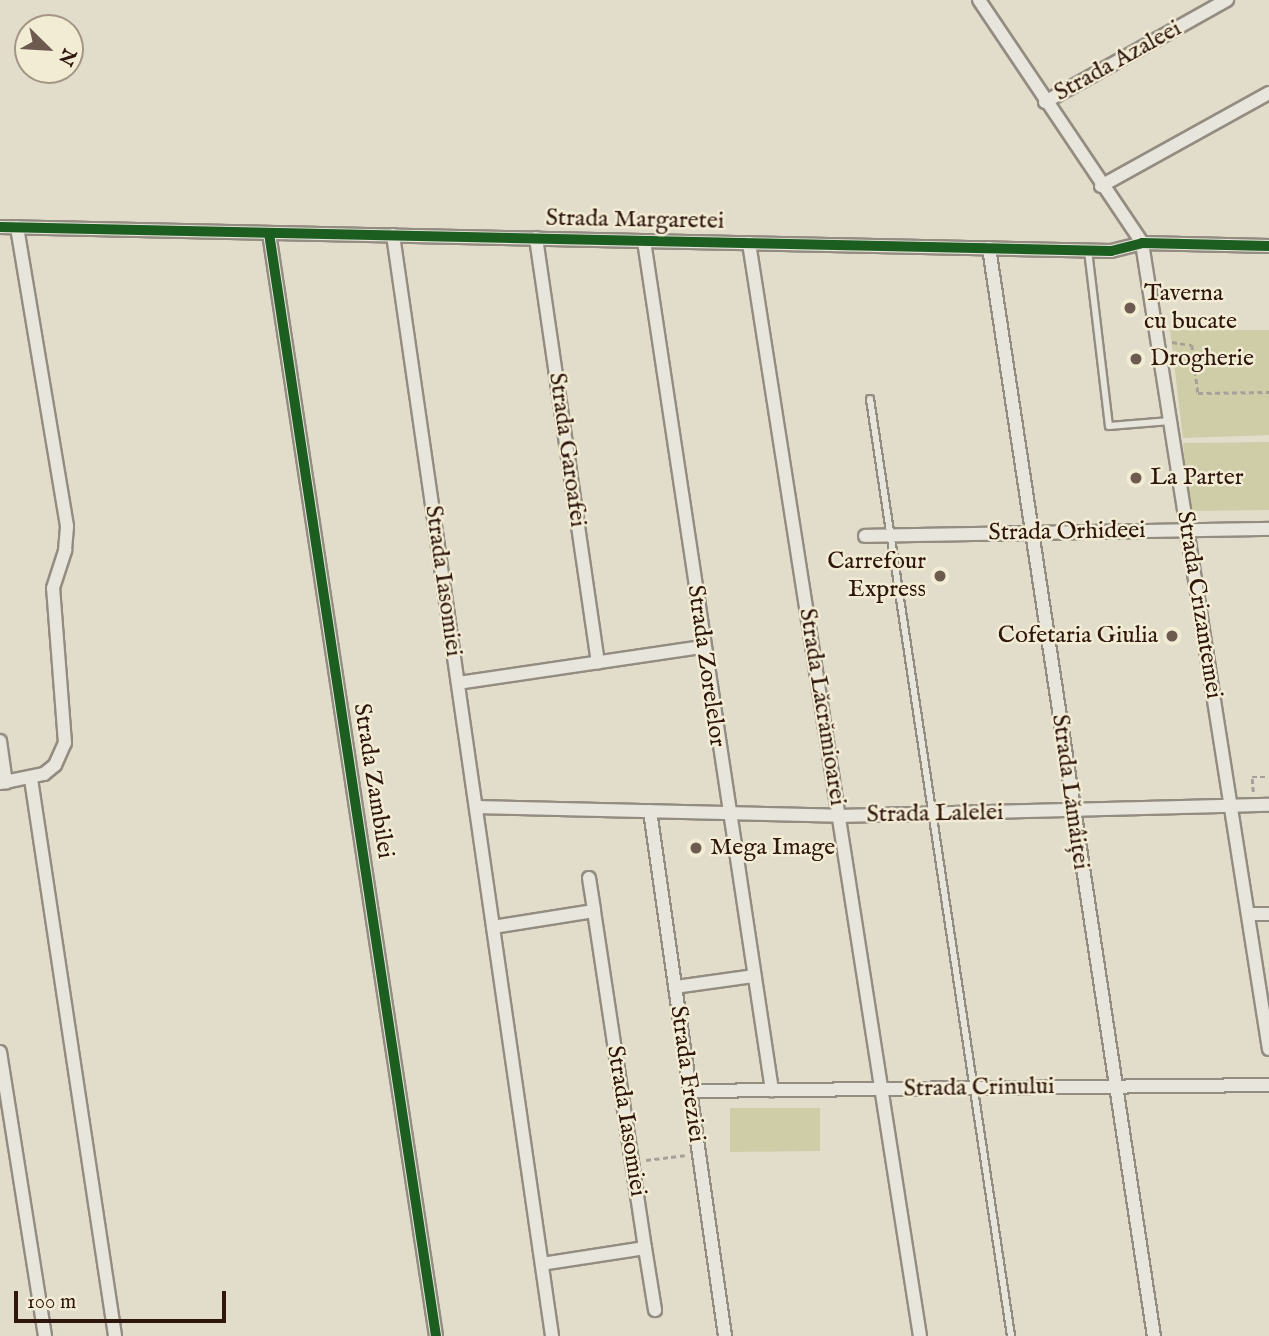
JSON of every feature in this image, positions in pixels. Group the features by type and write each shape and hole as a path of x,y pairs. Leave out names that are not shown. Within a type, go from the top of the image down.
{"street":[{"name":"Strada Azaleei","path":"1045,102 1227,0"},
{"name":"Strada Crizantemei","path":"986,2 1045,102 1142,243 1267,1021 1269,1049"},
{"path":"1101,186 1269,93"},
{"name":"Strada Margaretei","path":"0,227 1088,250 1142,243 1269,246"},
{"path":"0,741 3,783 31,779 55,765 65,743 53,588 67,538 17,227"},
{"name":"Strada Zambilei","path":"270,233 436,1336"},
{"name":"Strada Iasomiei","path":"393,235 552,1336"},
{"name":"Strada Garoafei","path":"536,238 598,662"},
{"name":"Strada Zorelelor","path":"644,241 728,813 772,1090"},
{"name":"Strada Lăcrămioarei","path":"749,243 920,1336"},
{"name":"Strada Lămâiței","path":"989,248 1114,1087 1154,1336"},
{"name":"Strada Orhideei","path":"865,536 1269,529"},
{"path":"458,683 703,647"},
{"path":"31,779 115,1336"},
{"name":"Strada Lalelei","path":"476,807 839,816 1269,805"},
{"name":"Strada Freziei","path":"650,811 725,1336"},
{"name":"Strada Iasomiei","path":"589,878 655,1310"},
{"path":"493,927 594,911"},
{"path":"1248,914 1269,914"},
{"path":"675,987 754,976"},
{"path":"0,1052 45,1336"},
{"name":"Strada Crinului","path":"690,1091 1269,1086"},
{"path":"542,1264 645,1248"}],"lane":[{"path":"1088,250 1109,426 1170,421"},
{"path":"870,399 1011,1336"}],"path":[{"path":"1169,341 1192,345 1198,393 1269,392"},
{"path":"1254,806 1252,777 1269,777"},
{"path":"632,1159 698,1153"}],"shaded area":[{"path":"1170,330 1269,330 1269,435 1183,438"},
{"path":"1269,442 1269,510 1189,511 1183,443"},
{"path":"730,1108 820,1108 820,1151 730,1152"}],"cycle path":[{"path":"0,227 1111,251 1142,243 1269,246"},
{"path":"269,233 436,1336"}],"place":[{"name":"Taverna cu bucate","path":"1130,308"},
{"name":"Drogherie","path":"1136,359"},
{"name":"La Parter","path":"1136,478"},
{"name":"Carrefour Express","path":"940,576"},
{"name":"Cofetaria Giulia","path":"1172,636"},
{"name":"Mega Image","path":"696,848"}]}
